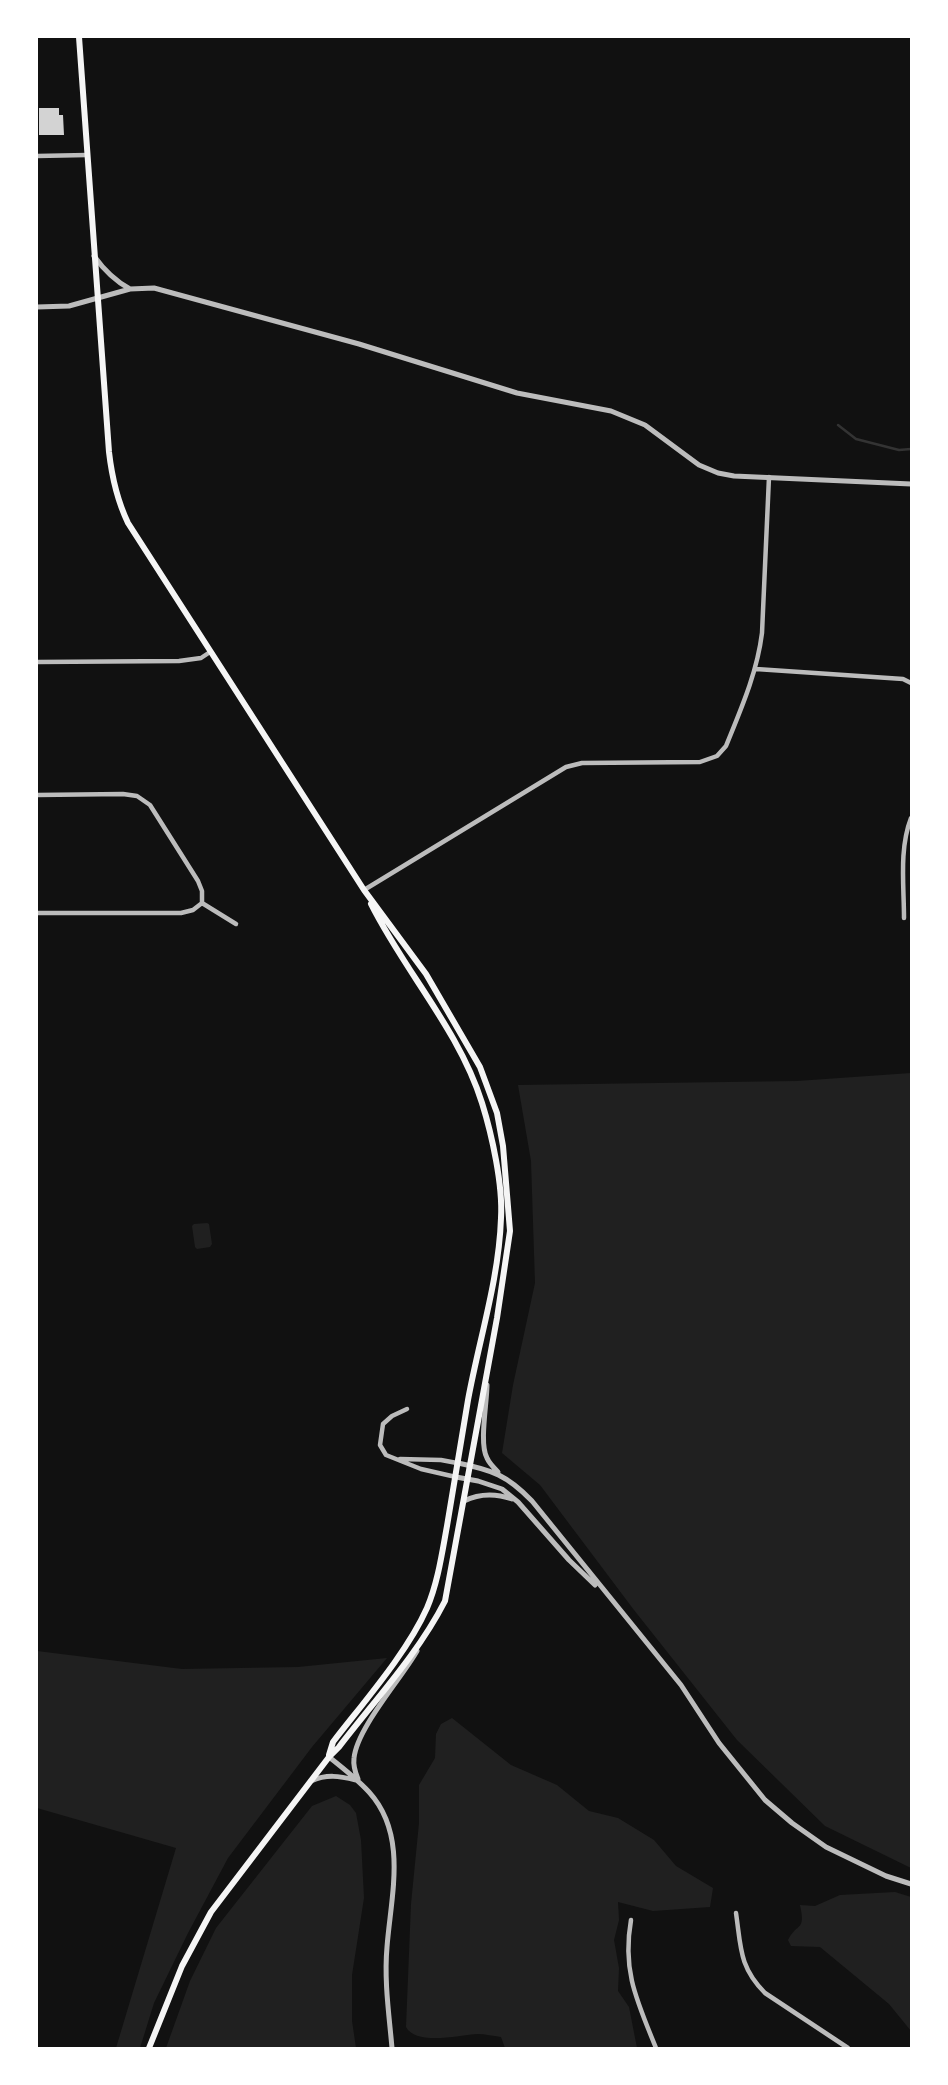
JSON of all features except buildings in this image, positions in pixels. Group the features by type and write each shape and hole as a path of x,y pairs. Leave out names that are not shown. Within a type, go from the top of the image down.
{"main road":[{"path":"79,37 109,452 118,502 128,523 364,890 418,962 458,1027 486,1082 500,1125 510,1231 445,1601 433,1624 211,1912 182,1966 149,2048"},
{"path":"329,1757 333,1742 413,1633 429,1604 441,1559 500,1234 501,1205 495,1163 483,1105 469,1069 437,1012 386,933 364,890"}],"street":[{"path":"37,156 87,155"},
{"path":"94,256 119,283 130,289"},
{"path":"37,307 69,306 130,289 154,288 359,344 517,393 611,411 645,425 699,465 718,473 911,484"},
{"path":"364,890 565,767 582,763 700,762 717,756 726,746 756,669 762,633 769,477"},
{"path":"37,662 179,661 201,658 210,652"},
{"path":"756,669 903,679 911,683"},
{"path":"37,795 137,796 150,805 198,881 202,891 202,903"},
{"path":"904,918 904,853 911,818"},
{"path":"37,914 181,913 202,903"},
{"path":"202,903 236,924"},
{"path":"487,1374 487,1406 483,1433 485,1451 487,1458 501,1475"},
{"path":"407,1409 383,1424 380,1445 386,1455 421,1469 502,1489 518,1502 569,1560 608,1597"},
{"path":"395,1459 421,1458 487,1469 518,1487 681,1685 719,1743 765,1800 826,1847 911,1885"},
{"path":"464,1501 486,1494 504,1496 518,1502"},
{"path":"359,1781 354,1769 354,1756 365,1728 404,1673 433,1624"},
{"path":"329,1757 359,1781 378,1804 393,1843 396,1871 385,1976 392,2048"},
{"path":"311,1781 321,1776 331,1776 359,1781"},
{"path":"736,1913 742,1955 754,1981 765,1993 844,2047"},
{"path":"631,1920 627,1940 628,1965 634,1992 656,2048"}],"shaded area":[{"path":"911,1073 911,1868 825,1826 737,1740 540,1485 502,1453 513,1385 535,1283 531,1161 518,1085 797,1081"},
{"path":"207,1223 212,1244 210,1247 197,1249 192,1226"},
{"path":"37,1651 182,1669 298,1667 387,1658 312,1747 228,1858 154,2003 140,2048 116,2048 176,1848 37,1808"},
{"path":"452,1718 511,1765 557,1785 589,1811 618,1818 654,1840 676,1866 713,1888 710,1907 653,1911 618,1902 619,1920 614,1940 619,1968 618,1991 629,2007 637,2048 505,2048 501,2037 478,2034 428,2038 411,2033 406,2027 419,1785 435,1758 436,1734 441,1724"},
{"path":"336,1796 350,1805 356,1813 361,1840 364,1898 352,1975 352,2021 356,2048 166,2048 190,1981 216,1928 312,1806"},
{"path":"895,1892 911,1897 911,2031 889,2004 820,1947 791,1946 788,1940 800,1926 800,1905 815,1906 840,1895"}],"waterway":[{"path":"838,425 856,439 899,450 911,449"}]}
